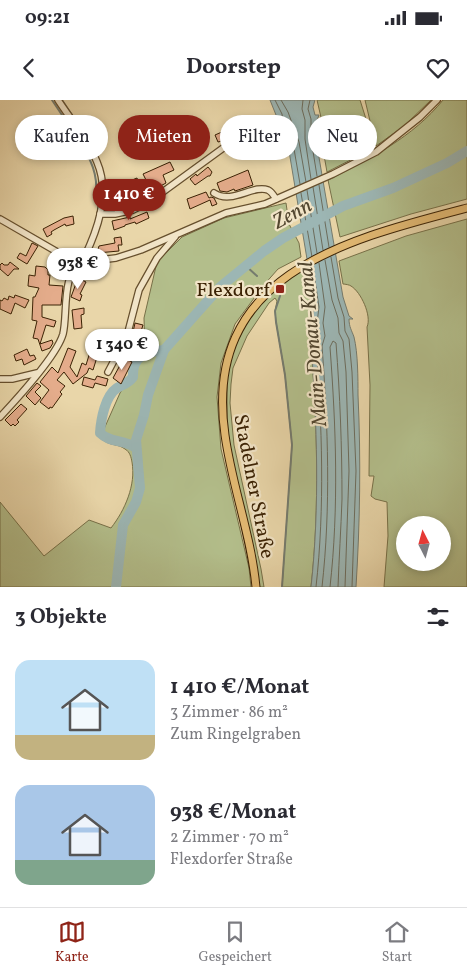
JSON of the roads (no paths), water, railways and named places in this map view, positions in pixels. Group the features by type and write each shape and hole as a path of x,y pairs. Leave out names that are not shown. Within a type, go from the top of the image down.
{"main road":[{"name":"Stadelner Straße","path":"256,587 250,545 227,449 222,402 226,363 235,338 244,321 269,290 303,265 348,244 420,220 467,208"}],"street":[{"path":"0,417 53,354 62,336 66,290 94,238 100,214 102,183 98,164 92,151 58,100"},
{"path":"0,219 80,263 116,258 141,250 226,213 265,204 347,167 376,152 414,122 437,100"},
{"path":"100,214 116,214 134,210 157,198 220,151"},
{"path":"214,193 220,197 232,197 264,190 271,192 276,199"},
{"path":"108,372 127,336 139,290 156,258 177,234"},
{"path":"0,379 12,379 37,373"}],"water":[{"name":"Main-Donau-Kanal","path":"270,100 315,100 313,107 315,115 308,115 308,160 319,160 343,297 349,316 353,319 349,319 349,322 354,337 357,358 360,467 356,587 311,587 317,496 315,404 311,343 313,327 309,327 313,317 314,301 290,160 298,160 298,115 276,115"}],"waterway":[{"path":"52,100 62,115"},
{"path":"62,100 72,115"},
{"name":"Zenn","path":"116,587 123,525 136,502 140,488 136,440 148,395 164,350 220,287 283,238 343,206 393,188 447,163 467,151"},
{"path":"90,160 96,180 96,195"},
{"path":"246,266 257,276"},
{"path":"280,296 275,311 285,375 292,445 282,587"},
{"name":"Zenn","path":"136,448 108,438 100,433 104,408 109,396 133,377 135,364 141,356 164,350"}],"place":[{"name":"Flexdorf","path":"280,289"}]}
